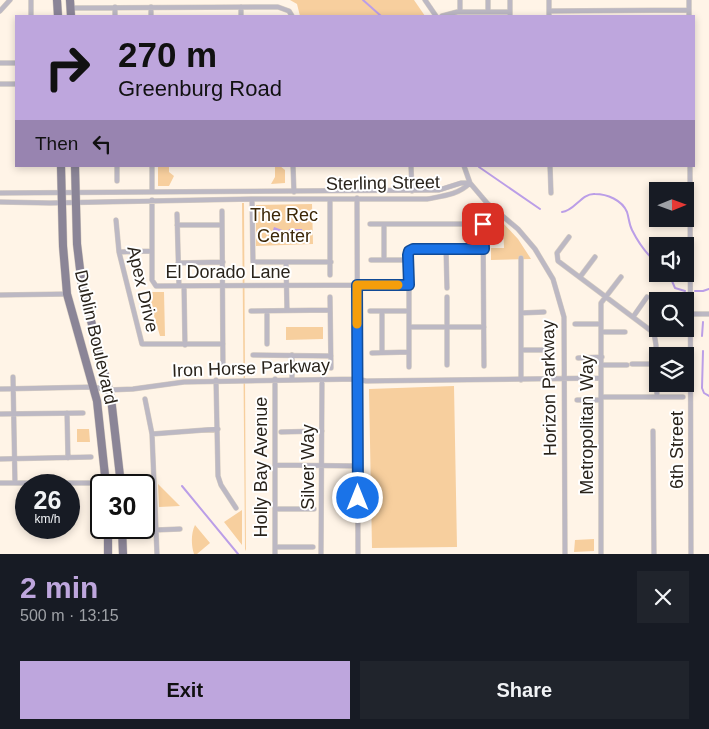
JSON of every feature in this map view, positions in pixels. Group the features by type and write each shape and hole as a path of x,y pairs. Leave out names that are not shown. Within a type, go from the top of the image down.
{"main road":[{"path":"57,0 58,15"},
{"name":"Dublin Boulevard","path":"61,167 63,246 67,294 93,387 103,445 105,474"},
{"name":"Dublin Boulevard","path":"75,167 77,244 82,286 108,390 118,448 120,474"},
{"path":"108,539 108,554"},
{"path":"122,539 123,554"}],"street":[{"path":"0,11 10,0"},
{"path":"31,0 31,15"},
{"path":"425,0 435,15"},
{"path":"460,0 460,12"},
{"path":"488,0 488,12"},
{"path":"445,15 460,12 510,14 510,0"},
{"path":"549,0 549,14 689,10"},
{"path":"689,0 689,15"},
{"path":"241,7 241,15"},
{"path":"70,8 278,7 289,11 291,15"},
{"path":"115,8 115,15"},
{"path":"152,8 152,15"},
{"path":"0,63 15,63"},
{"path":"0,84 15,84"},
{"path":"117,167 118,181"},
{"path":"152,167 152,192"},
{"path":"293,167 294,198"},
{"path":"411,167 412,191"},
{"name":"Horizon Parkway","path":"464,167 470,182 487,203 528,240 553,279 564,317 565,554"},
{"path":"550,167 551,193"},
{"name":"6th Street","path":"690,167 690,292"},
{"name":"Sterling Street","path":"0,193 412,191 438,190 470,182"},
{"name":"Sterling Street","path":"0,202 61,203 252,198 427,198 449,196 463,190 470,182"},
{"path":"357,191 358,554"},
{"path":"252,198 254,262 331,262"},
{"path":"330,198 330,275"},
{"name":"El Dorado Lane","path":"152,200 152,280 156,286 409,285"},
{"path":"222,211 223,369"},
{"path":"177,214 178,262 185,345"},
{"name":"Apex Drive","path":"116,220 119,252 142,344 223,344"},
{"path":"370,224 483,224 484,366"},
{"path":"384,224 384,260"},
{"path":"177,225 222,225"},
{"path":"569,237 556,256 558,261 649,329"},
{"path":"409,367 409,251 413,249 484,249"},
{"path":"446,249 447,288"},
{"path":"119,252 152,251"},
{"path":"580,277 595,257"},
{"path":"520,258 522,380"},
{"path":"371,260 408,260"},
{"path":"178,262 223,262"},
{"path":"286,262 287,310"},
{"path":"607,297 621,277"},
{"path":"0,295 67,294"},
{"path":"633,317 647,296"},
{"path":"330,297 331,368"},
{"path":"447,297 447,365"},
{"name":"Metropolitan Way","path":"601,554 601,304 607,297"},
{"path":"267,310 267,344"},
{"path":"251,311 330,310"},
{"path":"382,310 382,352"},
{"path":"370,311 409,311"},
{"path":"521,313 544,312"},
{"path":"694,314 709,314"},
{"path":"575,324 601,324"},
{"path":"409,327 484,327"},
{"path":"601,332 625,332"},
{"name":"6th Street","path":"690,337 692,554"},
{"path":"521,350 552,350"},
{"path":"372,353 409,352"},
{"path":"252,355 331,356"},
{"path":"292,355 292,379"},
{"path":"578,358 602,357"},
{"path":"602,365 649,364"},
{"path":"13,377 14,483"},
{"name":"Iron Horse Parkway","path":"0,389 93,387 108,390 133,389 216,380 358,379 366,381 601,378"},
{"name":"Holly Bay Avenue","path":"275,379 276,554"},
{"name":"Silver Way","path":"321,554 322,379"},
{"path":"216,380 218,476 221,485 236,508"},
{"path":"657,392 657,397"},
{"path":"577,400 683,397"},
{"path":"145,399 152,434 157,554"},
{"path":"67,413 68,458"},
{"path":"0,414 83,413"},
{"path":"152,434 218,429"},
{"path":"653,431 654,554"},
{"path":"281,432 322,432"},
{"path":"0,459 92,458"},
{"path":"275,465 358,466"},
{"path":"0,482 90,484"},
{"path":"275,509 314,509"},
{"path":"156,530 180,529"},
{"path":"275,547 313,546"}],"green space":[{"path":"290,0 414,0 424,15 300,15 297,4"},
{"path":"158,167 169,167 169,172 174,176 169,186 158,186"},
{"path":"275,167 281,167 285,170 285,183 271,184 275,177"},
{"path":"242,203 244,203 246,551 245,549"},
{"name":"The Rec Center","path":"312,204 313,244 256,246 256,205"},
{"path":"503,223 518,239 531,259 491,260 491,248 504,248"},
{"path":"147,292 164,292 165,336 160,336"},
{"path":"286,327 323,327 323,339 286,340"},
{"path":"454,386 457,547 372,548 369,389"},
{"path":"77,429 89,429 90,442 77,442"},
{"path":"158,484 180,506 159,507"},
{"path":"242,510 242,545 224,522"},
{"path":"195,525 210,543 197,554 194,554 192,543"},
{"path":"594,539 594,551 574,552 575,540"}],"shaded area":[{"path":"274,227 288,232 289,229 302,229 304,236 296,236 296,232 293,232 292,239 274,239 274,233 272,233"}],"waterway":[{"path":"363,0 380,15"},
{"path":"479,167 540,209"},
{"path":"562,212 571,209 590,194 600,194 614,198 625,208 637,240 649,256"},
{"path":"672,282 675,288 685,291"},
{"path":"695,291 709,289"},
{"path":"702,336 703,322"},
{"path":"703,351 702,388 704,393 709,396"},
{"path":"182,486 238,554"}],"slow traffic":[{"path":"357,324 357,285 398,285"}],"route":[{"path":"358,498 357,285 409,285 408,255 409,251 413,249 484,249 483,224"}]}
